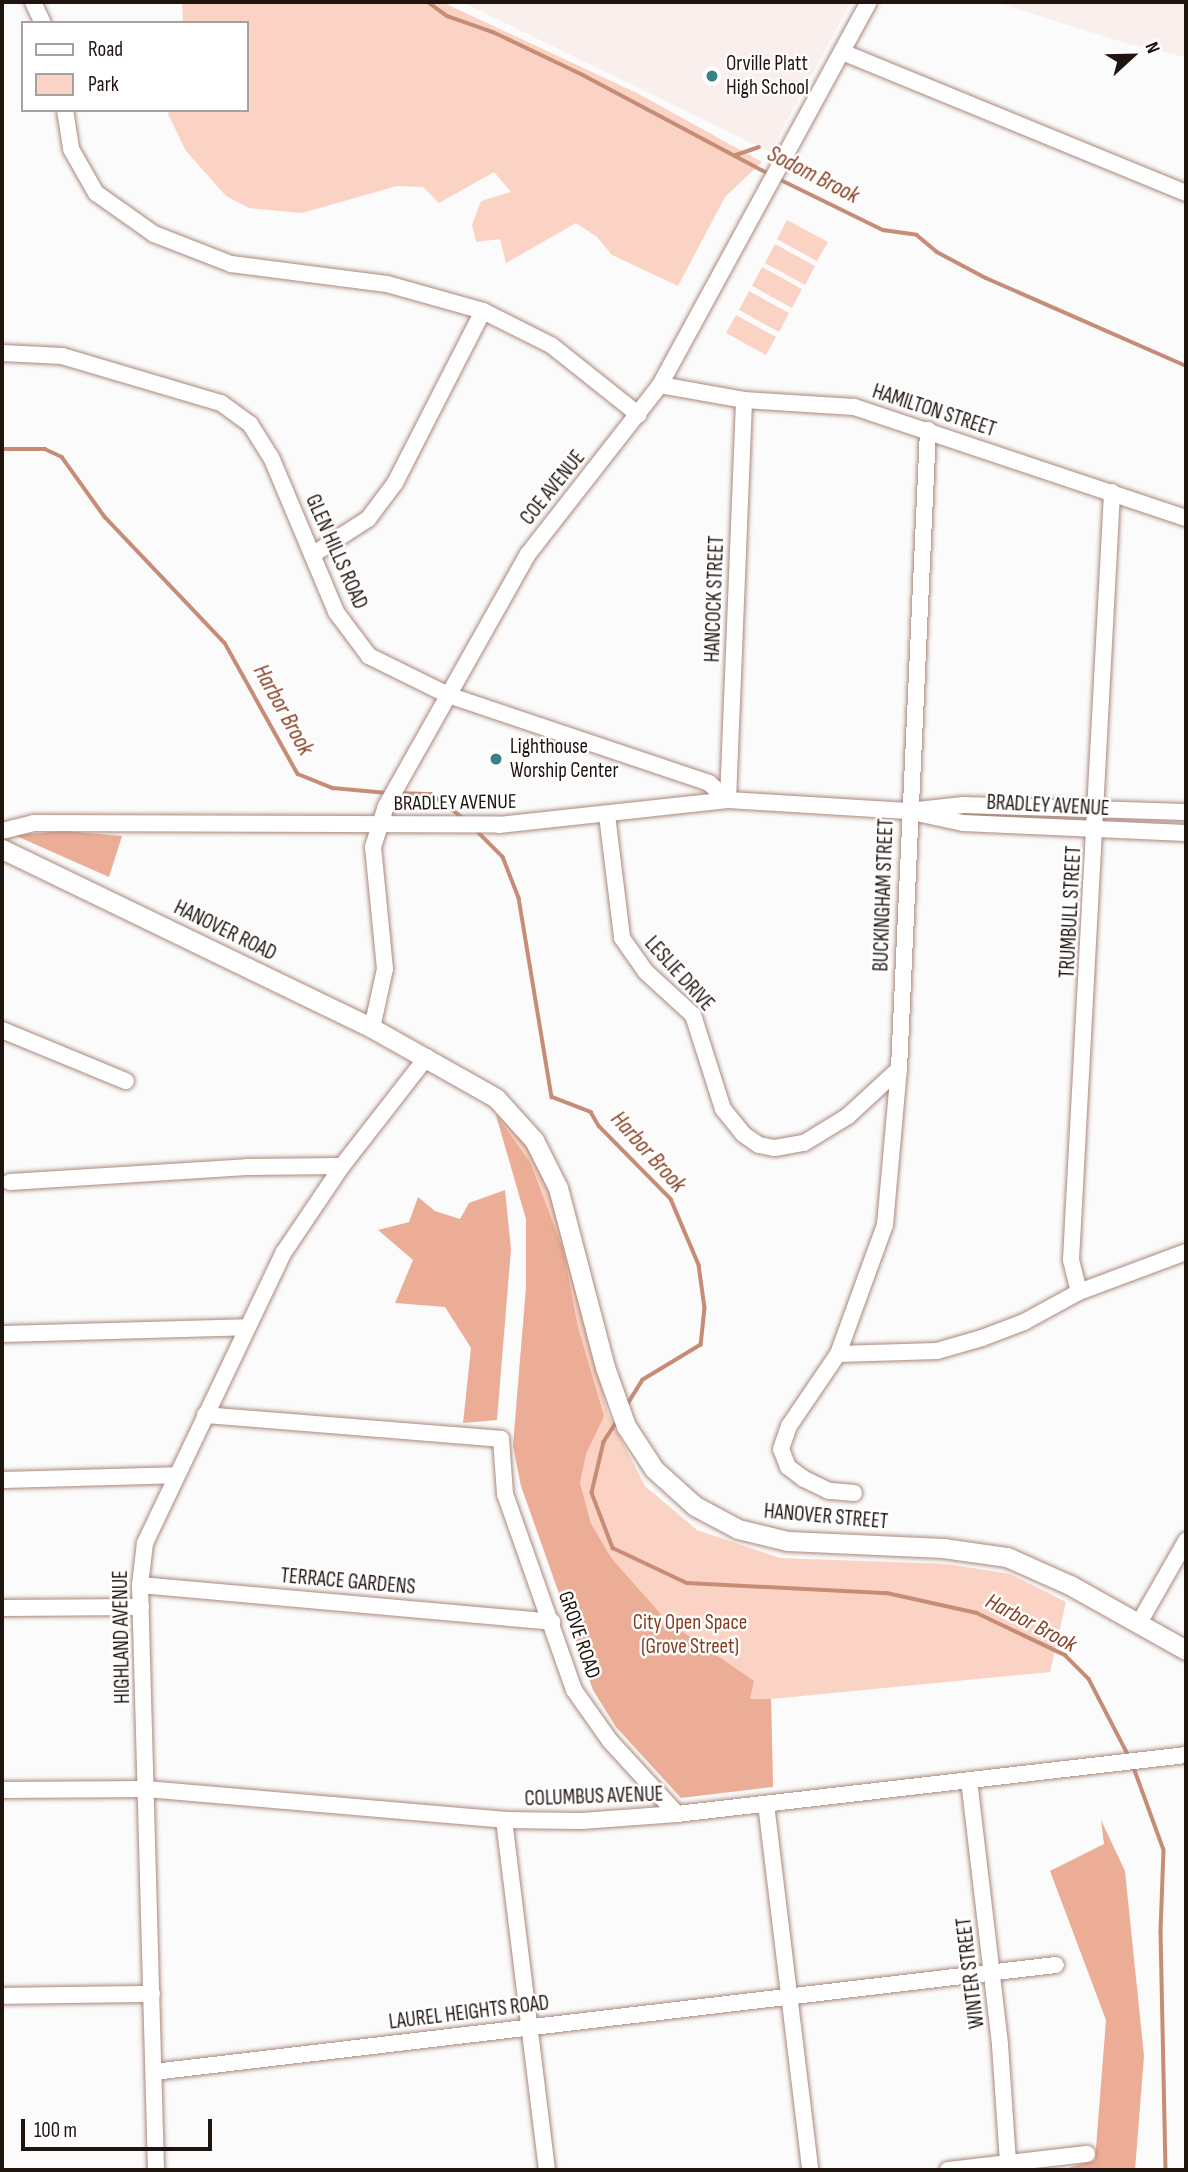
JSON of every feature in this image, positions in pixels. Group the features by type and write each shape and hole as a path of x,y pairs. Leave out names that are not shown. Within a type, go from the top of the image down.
{"main road":[{"name":"HANOVER ROAD","path":"2,849 427,1057"},
{"name":"HANOVER STREET","path":"427,1057 496,1098 526,1130 548,1163 567,1217 605,1367 638,1448 674,1490 738,1529 788,1541 943,1548 1007,1557 1050,1574 1186,1650"}],"street":[{"path":"33,2 42,21"},
{"name":"COE AVENUE","path":"372,1028 385,969 373,856 378,825 386,806 528,554 639,415 660,384 869,2"},
{"path":"842,51 1186,193"},
{"path":"65,112 71,149 96,192 154,234 231,264 387,284 483,311 551,345 639,415"},
{"path":"312,555 368,519 395,483 483,311"},
{"name":"GLEN HILLS ROAD","path":"2,353 62,356 221,404 250,424 271,457 336,612 369,656 448,695 709,783 728,800"},
{"name":"HAMILTON STREET","path":"660,384 744,400 854,407 1186,518"},
{"name":"HANCOCK STREET","path":"728,800 744,400"},
{"name":"BUCKINGHAM STREET","path":"854,1493 829,1491 804,1479 788,1467 781,1449 789,1426 838,1353 885,1224 899,1069 908,811 928,430"},
{"name":"TRUMBULL STREET","path":"1079,1292 1071,1260 1097,830 1112,492"},
{"name":"BRADLEY AVENUE","path":"2,831 34,823 535,823 728,800 908,811 963,823 1186,833"},
{"name":"BRADLEY AVENUE","path":"908,811 964,805 1098,807 1186,812"},
{"name":"LESLIE DRIVE","path":"607,815 622,938 646,972 693,1015 723,1108 743,1133 767,1146 789,1148 804,1143 848,1116 899,1069"},
{"path":"2,1030 126,1081"},
{"name":"HIGHLAND AVENUE","path":"156,2170 140,1585 145,1543 247,1327 296,1233 342,1166 427,1057"},
{"path":"10,1182 247,1167 342,1166"},
{"path":"838,1353 937,1351 1024,1322 1079,1292 1186,1252"},
{"path":"2,1334 247,1327"},
{"name":"GROVE ROAD","path":"205,1415 501,1439 505,1494 574,1690 590,1716 677,1814"},
{"path":"2,1480 176,1475"},
{"path":"1139,1623 1186,1541"},
{"name":"TERRACE GARDENS","path":"140,1585 552,1622"},
{"path":"2,1608 141,1607"},
{"name":"COLUMBUS AVENUE","path":"2,1790 146,1789 505,1820 582,1821 677,1814 1186,1755"},
{"name":"WINTER STREET","path":"969,1780 992,1972 1007,2163"},
{"path":"766,1804 810,2170"},
{"path":"505,1820 547,2170"},
{"name":"LAUREL HEIGHTS ROAD","path":"154,2072 1056,1965"},
{"path":"2,1996 152,1994"},
{"path":"948,2170 1087,2154"}],"shaded area":[{"name":"Orville Platt High School","path":"462,2 851,2 770,152"},
{"path":"995,2 1186,2 1186,57 1125,43"},
{"path":"65,831 122,836 109,877 14,835"},
{"path":"496,1115 530,1162 563,1249 578,1327 604,1416 586,1454 580,1483 591,1524 612,1559 667,1621 754,1681 750,1699 771,1699 773,1787 681,1798 616,1727 593,1690 521,1486 513,1446 526,1288 526,1219"},
{"path":"505,1190 511,1249 497,1420 463,1423 471,1348 445,1307 395,1303 413,1260 378,1230 409,1222 418,1197 435,1211 460,1219 469,1203"},
{"path":"1101,1820 1125,1871 1144,2056 1135,2170 1061,2170 1095,2160 1106,2020 1050,1871 1104,1844"}],"green space":[{"path":"182,2 442,2 637,93 762,162 725,197 678,286 612,255 597,237 576,223 506,263 500,239 476,242 472,225 481,201 511,192 494,172 439,203 423,187 397,186 302,213 249,208 226,196 186,151 168,114 248,112 248,21 183,21"},
{"path":"787,220 828,242 817,261 777,239"},
{"path":"775,244 815,266 805,285 765,263"},
{"path":"762,267 802,289 792,308 752,286"},
{"path":"749,291 789,313 779,332 739,310"},
{"path":"736,315 776,337 766,355 726,333"},
{"name":"City Open Space (Grove Street)","path":"501,1108 530,1143 553,1189 608,1414 645,1486 697,1530 780,1558 947,1564 1010,1574 1066,1602 1050,1672 771,1699 773,1787 521,1486 513,1446 526,1288 526,1219 496,1115"}],"waterway":[{"name":"Sodom Brook","path":"428,2 447,16 493,32 583,75 769,174"},
{"path":"736,155 759,147"},
{"name":"Sodom Brook","path":"779,179 883,230 917,235 937,252 986,278 1186,366"},
{"name":"Harbor Brook","path":"2,449 45,449 62,457 105,517 225,643 298,774 333,788 387,793"},
{"name":"Harbor Brook","path":"398,793 431,794 466,820"},
{"name":"Harbor Brook","path":"476,830 503,857 519,898 552,1097 591,1112 599,1126 671,1199 699,1265 705,1308 701,1345 643,1380 627,1406"},
{"name":"Harbor Brook","path":"617,1422 604,1442 592,1493 613,1548 687,1583 887,1593 977,1613 1065,1655 1089,1679 1130,1758"},
{"name":"Harbor Brook","path":"1133,1765 1164,1850 1161,1931 1166,2170"}],"place":[{"name":"Orville Platt High School","path":"712,76"},
{"name":"Lighthouse Worship Center","path":"496,759"}]}
